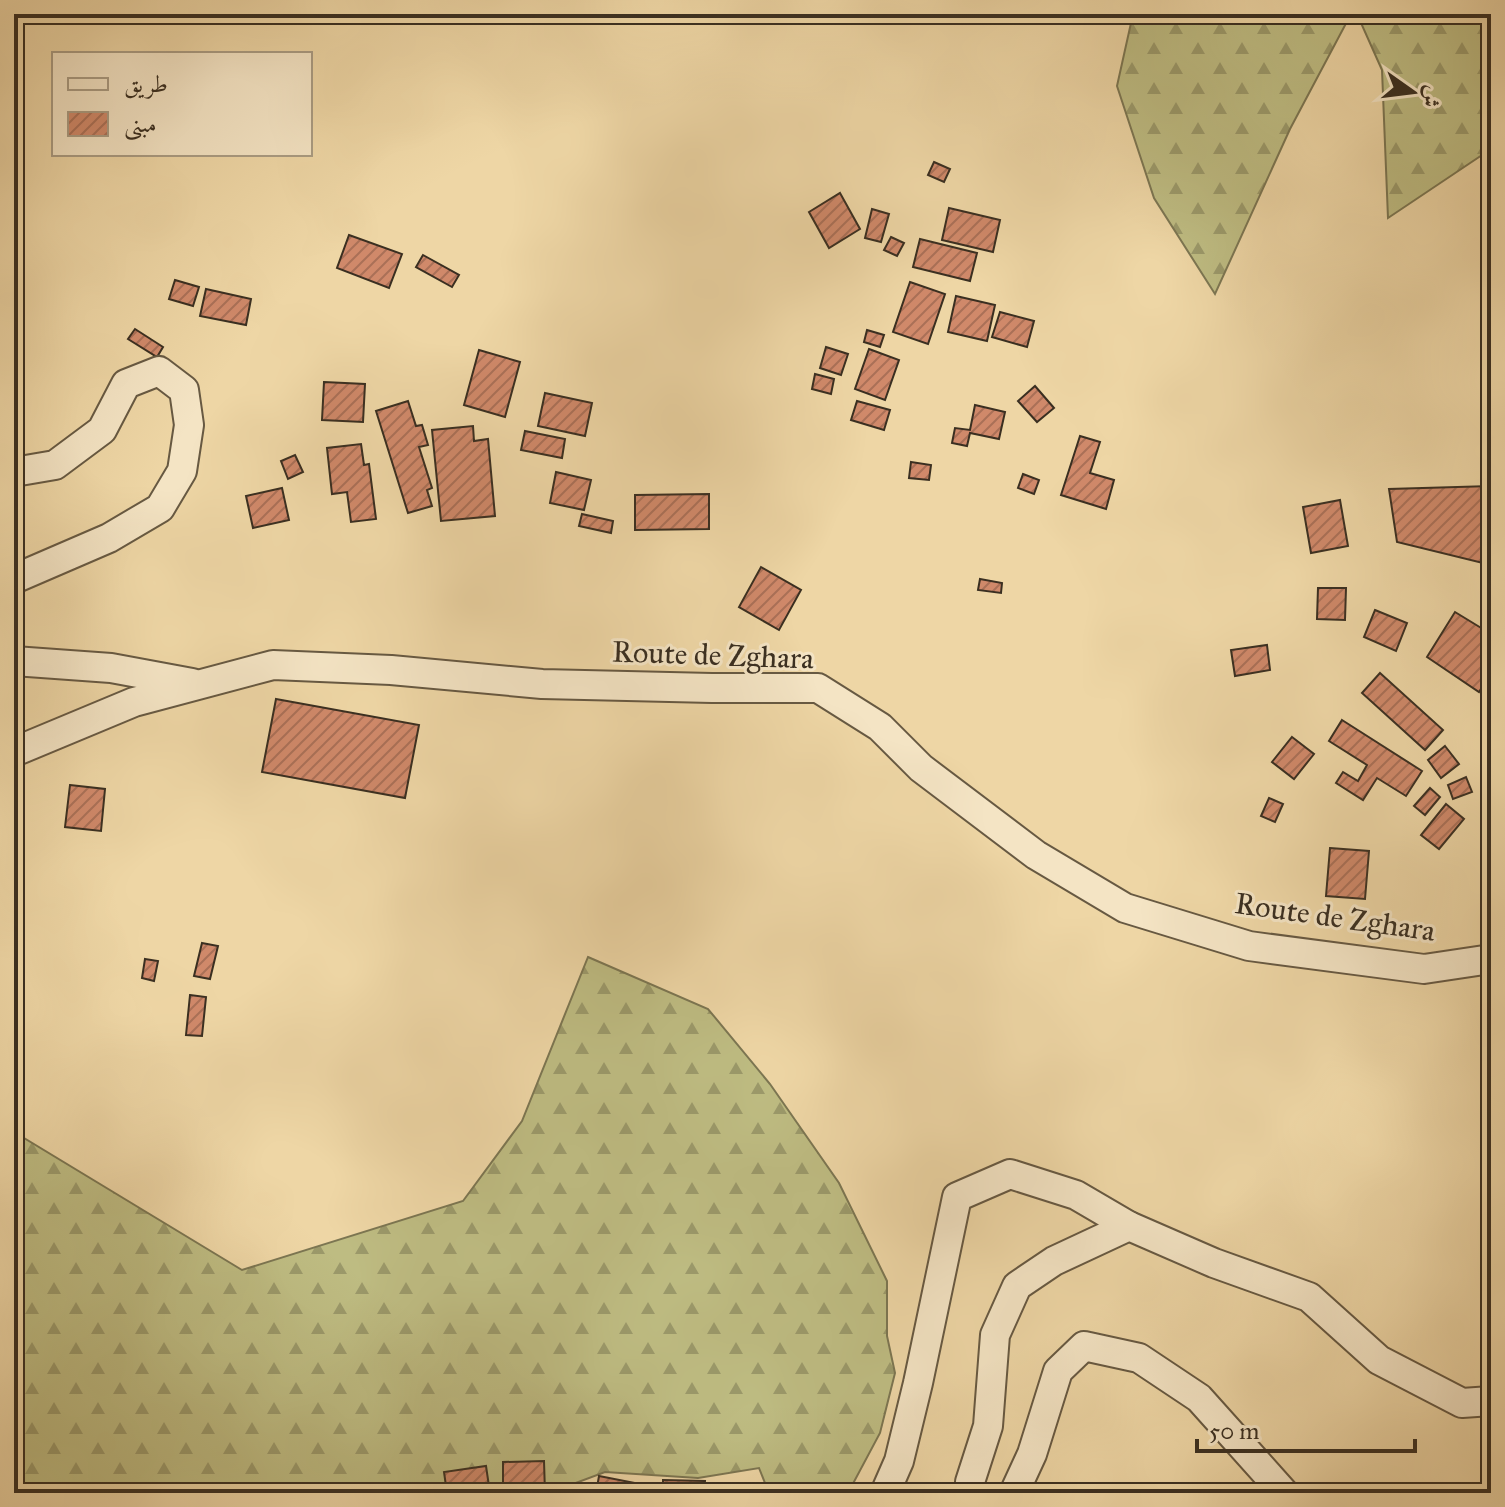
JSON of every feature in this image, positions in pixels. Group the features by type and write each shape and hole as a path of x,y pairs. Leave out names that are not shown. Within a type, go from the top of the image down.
{"street":[{"path":"14,472 55,465 102,430 126,384 159,371 184,390 189,425 182,471 160,508 109,538 14,579"},
{"path":"14,661 111,668 201,684"},
{"name":"Route de Zghara","path":"14,752 134,702 273,665 391,670 542,684 818,688 880,727 921,768 1036,855 1125,908 1249,946 1424,969 1491,959"},
{"path":"885,1493 899,1461 957,1197 1010,1174 1076,1195 1129,1226 1214,1263 1309,1297 1379,1360 1462,1403 1491,1401"},
{"path":"970,1493 970,1482 988,1426 995,1335 1017,1286 1054,1261 1129,1226"},
{"path":"1014,1493 1032,1454 1058,1371 1084,1346 1139,1358 1199,1398 1284,1493"}],"green space":[{"path":"1133,14 1351,14 1290,129 1215,294 1154,198 1117,86"},
{"path":"1357,14 1491,14 1491,149 1388,218 1382,70"},
{"path":"588,957 708,1009 770,1084 839,1183 887,1281 887,1336 895,1373 880,1433 848,1493 769,1493 759,1468 698,1478 605,1472 549,1493 14,1493 14,1132 242,1270 463,1201 522,1121"}],"building":[{"path":"934,162 950,169 944,182 928,175"},
{"path":"840,193 860,229 829,248 809,212"},
{"path":"949,208 1000,220 993,252 942,240"},
{"path":"872,209 889,214 881,242 865,238"},
{"path":"349,235 402,254 389,288 337,268"},
{"path":"891,237 904,243 897,256 884,250"},
{"path":"920,239 977,253 970,281 913,267"},
{"path":"423,255 459,275 452,287 416,267"},
{"path":"175,280 199,287 193,306 169,299"},
{"path":"910,282 945,294 928,344 893,332"},
{"path":"206,289 251,299 246,325 200,316"},
{"path":"956,296 995,305 987,341 948,332"},
{"path":"1000,312 1034,321 1027,347 992,337"},
{"path":"135,329 163,347 157,357 128,339"},
{"path":"867,330 884,335 880,347 864,342"},
{"path":"826,347 848,354 841,375 820,368"},
{"path":"869,349 899,360 885,400 855,389"},
{"path":"479,350 520,362 505,417 464,405"},
{"path":"815,374 834,379 831,394 812,389"},
{"path":"324,382 365,384 363,422 322,420"},
{"path":"1035,386 1054,408 1037,422 1018,401"},
{"path":"545,393 592,403 585,436 538,426"},
{"path":"408,401 416,426 422,425 428,445 419,447 432,488 427,490 432,506 408,513 376,411"},
{"path":"857,401 890,410 884,430 851,420"},
{"path":"975,405 1005,412 999,439 970,433 967,446 952,443 955,428 970,430"},
{"path":"473,426 474,441 488,439 495,516 441,521 432,430"},
{"path":"525,431 565,439 562,458 521,450"},
{"path":"1080,436 1100,442 1090,473 1114,480 1106,509 1061,495"},
{"path":"361,444 364,465 369,464 376,519 351,522 347,492 332,494 327,448"},
{"path":"295,455 303,472 288,479 281,461"},
{"path":"911,462 931,465 929,480 909,478"},
{"path":"556,472 591,480 584,510 550,503"},
{"path":"1023,474 1039,480 1034,494 1018,488"},
{"path":"1491,486 1491,565 1397,542 1389,489"},
{"path":"282,488 289,520 253,528 246,496"},
{"path":"709,494 709,529 635,530 635,495"},
{"path":"1340,500 1348,546 1311,553 1303,507"},
{"path":"582,514 613,521 611,533 579,526"},
{"path":"761,567 801,590 779,630 739,607"},
{"path":"980,579 1002,583 1001,593 978,590"},
{"path":"1318,588 1346,588 1345,620 1317,619"},
{"path":"1375,610 1407,623 1396,651 1364,637"},
{"path":"1455,612 1491,634 1491,673 1479,692 1427,657"},
{"path":"1267,645 1270,670 1235,676 1231,650"},
{"path":"1380,673 1443,730 1425,750 1362,693"},
{"path":"276,699 419,725 405,798 262,772"},
{"path":"1342,720 1422,771 1406,796 1377,778 1363,800 1336,783 1343,772 1358,781 1367,765 1329,741"},
{"path":"1292,737 1314,754 1294,779 1272,762"},
{"path":"1445,746 1459,764 1441,778 1428,760"},
{"path":"1466,777 1472,792 1453,799 1448,785"},
{"path":"70,785 105,789 101,831 65,827"},
{"path":"1430,788 1440,797 1425,815 1414,806"},
{"path":"1269,798 1283,804 1275,822 1261,816"},
{"path":"1446,804 1464,819 1439,849 1421,835"},
{"path":"1330,848 1369,851 1365,899 1326,896"},
{"path":"202,943 218,946 210,979 194,976"},
{"path":"145,959 158,961 154,981 142,978"},
{"path":"190,995 206,997 202,1036 186,1035"},
{"path":"544,1461 545,1493 503,1493 503,1462"},
{"path":"486,1466 490,1493 447,1493 444,1472"},
{"path":"599,1476 640,1484 638,1493 596,1493"},
{"path":"663,1480 705,1481 704,1493 663,1493"}]}
